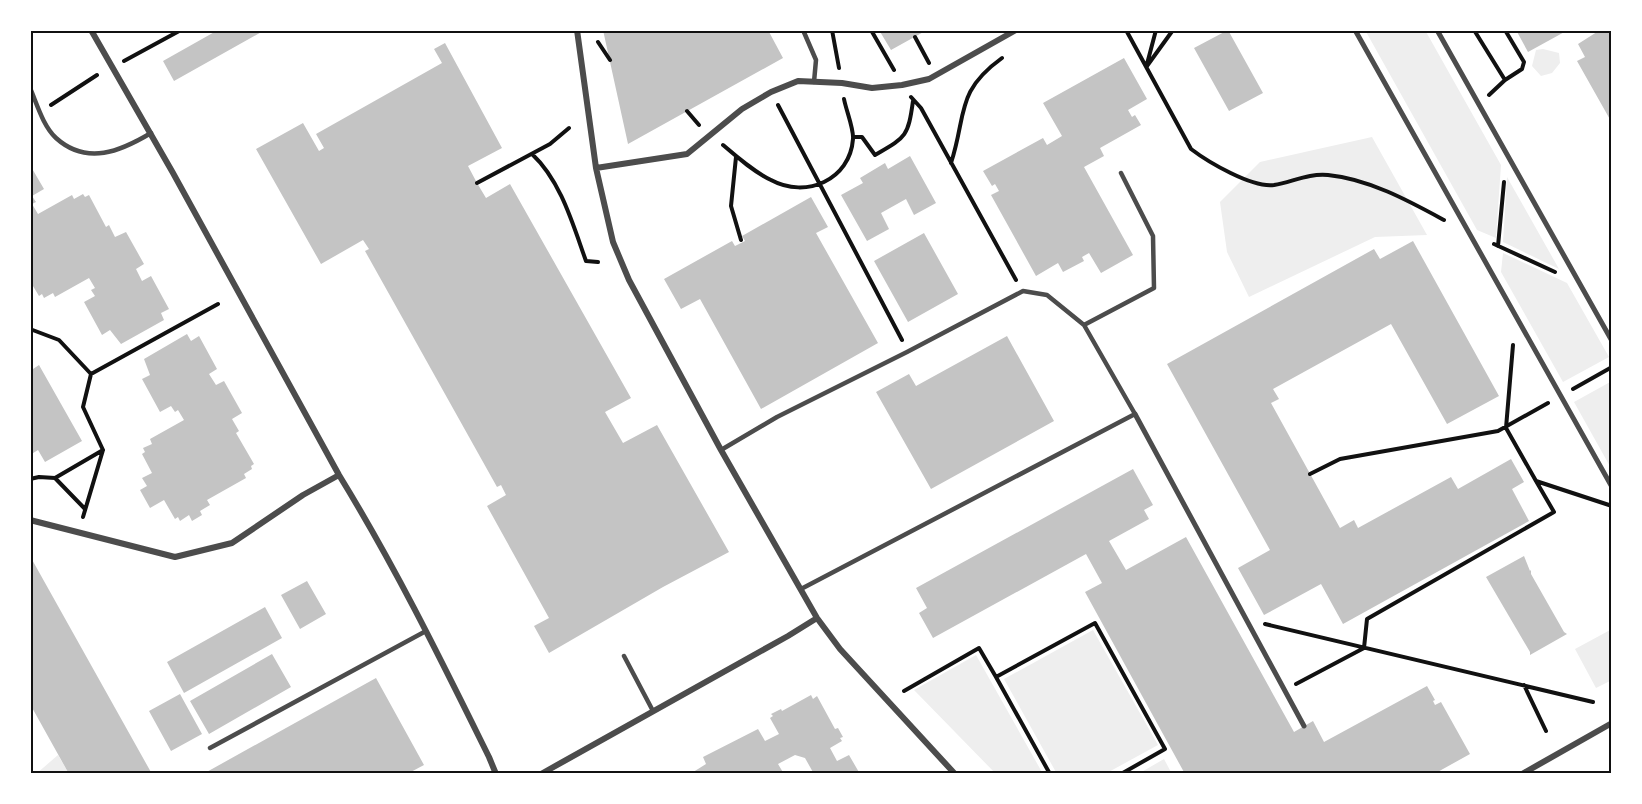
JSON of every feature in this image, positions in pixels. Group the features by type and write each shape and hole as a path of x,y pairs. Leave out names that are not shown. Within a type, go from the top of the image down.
{"street":[{"path":"91,30 339,475 369,524 426,631 496,774"},
{"path":"577,30 596,168 613,242 628,280 817,618 840,649 889,705 955,774"},
{"path":"596,168 687,154 741,109 771,92 798,81 842,83 872,88 902,86 936,76 1016,30"},
{"path":"1355,30 1612,487"},
{"path":"1437,30 1612,341"},
{"path":"1135,414 1304,726"},
{"path":"30,520 175,557 232,543 303,495 339,475"},
{"path":"541,774 817,618"},
{"path":"1522,774 1612,723"}],"lane":[{"path":"803,30 816,60 814,81"},
{"path":"30,88 43,117 56,138 80,152 96,154 125,149 151,134"},
{"path":"1084,325 1154,288 1153,236 1121,173"},
{"path":"721,450 777,417 908,352 1023,291 1047,296 1084,325 1135,414 801,589"},
{"path":"210,748 426,631"},
{"path":"624,656 653,711"}],"path":[{"path":"124,61 181,30"},
{"path":"832,30 840,72"},
{"path":"871,30 902,86 921,108 1023,291"},
{"path":"1126,30 1191,148 1209,163 1250,180 1272,185 1302,177 1328,175 1370,185 1579,282"},
{"path":"1147,66 1156,30"},
{"path":"1147,66 1173,30"},
{"path":"1474,30 1505,80"},
{"path":"1479,104 1505,80 1522,69 1524,62 1505,30"},
{"path":"915,37 936,76"},
{"path":"598,42 610,60"},
{"path":"951,163 966,98 977,79 1004,57"},
{"path":"44,109 98,75"},
{"path":"771,92 908,352"},
{"path":"741,240 731,206 734,154 771,181 780,184 803,187 821,184 833,178 849,160 853,137 843,94"},
{"path":"853,137 862,137 875,154 897,142 906,135 913,101"},
{"path":"477,183 550,144 569,128"},
{"path":"532,154 543,165 565,204 586,261 598,262"},
{"path":"1496,280 1507,154"},
{"path":"79,532 103,450 83,407 91,374 218,304"},
{"path":"1364,648 1367,619 1554,512 1506,428 1516,315"},
{"path":"30,329 59,340 91,374"},
{"path":"1310,474 1340,459 1498,431 1612,367"},
{"path":"30,479 55,478 103,450"},
{"path":"55,478 86,509"},
{"path":"1536,481 1612,506"},
{"path":"1246,619 1593,702"},
{"path":"996,677 1095,623 1165,749 1121,774"},
{"path":"904,691 979,648 1050,774"},
{"path":"1285,690 1364,648"},
{"path":"1524,684 1546,731"}],"shaded area":[{"path":"1365,30 1425,30 1501,165 1496,238 1477,230"},
{"path":"1543,49 1559,53 1560,63 1552,73 1541,76 1532,66 1536,50"},
{"path":"1372,137 1427,235 1375,237 1249,297 1227,252 1220,202 1260,162"},
{"path":"1507,177 1559,269 1503,242"},
{"path":"1503,253 1567,283 1609,357 1563,382 1501,272"},
{"path":"1612,381 1612,470 1574,402"},
{"path":"1612,629 1612,680 1596,688 1575,649"},
{"path":"1093,630 1158,745 1105,774 1057,774 1004,679"},
{"path":"976,655 1043,774 996,774 914,690"},
{"path":"58,755 69,774 36,774"},
{"path":"1164,759 1172,774 1138,774"}],"building":[{"path":"218,30 265,30 174,81 163,61"},
{"path":"603,30 768,30 783,58 628,144"},
{"path":"879,30 927,30 891,50"},
{"path":"1228,30 1263,93 1229,111 1194,48"},
{"path":"1516,30 1568,30 1528,52"},
{"path":"1600,30 1612,30 1612,123 1577,61 1585,57 1578,44"},
{"path":"445,43 502,148 468,166 477,183 486,198 510,184 631,398 605,412 623,443 657,425 729,552 549,653 534,626 549,618 487,506 506,495 501,485 497,487 365,251 369,249 363,240 321,264 256,149 303,123 319,151 324,148 316,134 442,63 434,49"},
{"path":"1124,58 1147,99 1128,110 1132,117 1135,115 1141,125 1100,148 1104,156 1084,167 1133,255 1101,273 1089,253 1082,257 1084,261 1063,272 1058,263 1036,276 991,195 999,191 995,184 992,186 983,171 1043,138 1047,145 1062,136 1043,103"},
{"path":"910,156 936,203 914,215 906,199 881,213 889,229 867,241 841,195 863,183 860,178 885,163 888,169"},
{"path":"30,165 44,189 32,196 36,202 32,204 38,214 72,195 74,199 83,194 85,197 89,195 106,227 109,225 115,237 126,232 144,264 136,269 142,281 151,276 169,309 161,313 164,320 121,344 110,330 102,335 84,302 95,296 91,290 95,288 89,278 55,297 53,293 44,298 42,294 39,296 30,281"},
{"path":"811,197 828,227 816,233 878,343 761,409 700,299 681,309 664,279 732,241 735,246 745,241 742,236"},
{"path":"924,233 958,294 908,322 874,261"},
{"path":"1413,241 1499,396 1447,424 1391,324 1273,389 1279,399 1271,403 1340,528 1354,520 1358,528 1451,477 1458,489 1511,459 1524,482 1512,489 1529,521 1343,624 1321,584 1264,615 1238,568 1270,550 1167,364 1374,249 1380,259"},
{"path":"187,334 191,341 199,336 217,369 209,374 216,385 224,381 242,413 232,419 239,431 236,433 254,464 251,466 252,469 244,474 246,478 207,500 210,505 200,511 202,515 192,521 189,515 180,521 178,517 175,519 164,500 150,508 140,490 147,486 142,478 152,473 142,454 145,452 143,448 152,444 150,439 184,420 178,410 175,412 171,406 160,412 142,379 150,375 144,359"},
{"path":"1007,336 1054,421 931,489 876,392 909,374 916,386"},
{"path":"39,365 82,441 45,462 38,450 30,455 30,371"},
{"path":"1133,469 1153,505 1144,510 1149,519 1109,541 1126,570 1186,537 1294,732 1313,721 1324,742 1427,686 1435,700 1433,701 1435,705 1441,702 1470,754 1434,774 1185,774 1085,592 1102,583 1086,554 933,638 919,613 927,608 916,588"},
{"path":"30,556 152,774 69,774 30,704"},
{"path":"1524,556 1531,574 1567,634 1530,655 1486,577"},
{"path":"307,581 326,614 300,629 281,595"},
{"path":"265,607 282,638 184,693 167,662"},
{"path":"272,654 291,687 209,734 190,701"},
{"path":"376,678 424,765 407,774 203,774"},
{"path":"180,694 202,734 171,751 149,711"},
{"path":"811,695 813,699 817,696 835,729 838,728 843,737 840,738 842,741 830,748 837,761 849,755 860,774 814,774 805,758 795,755 778,764 784,774 690,774 706,764 703,757 758,729 765,741 779,734 770,718 773,716 771,714 781,709 782,711"}]}
